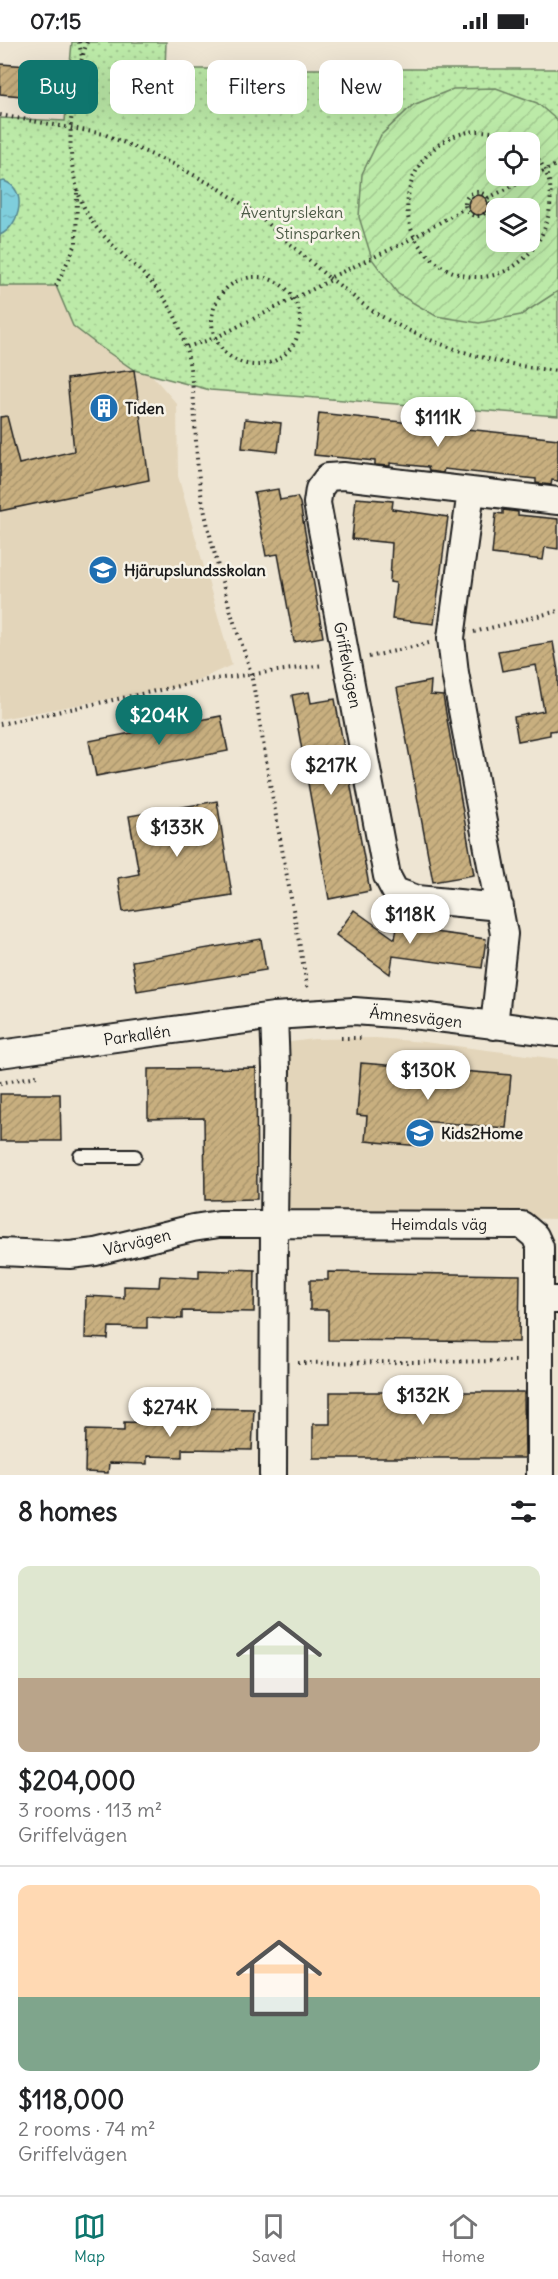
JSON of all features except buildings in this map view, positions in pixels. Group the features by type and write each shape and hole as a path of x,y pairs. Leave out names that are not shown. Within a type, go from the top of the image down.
{"street":[{"name":"Griffelvägen","path":"500,907 417,899 394,891 387,876 317,503 319,489 328,477 343,476 558,501"},
{"path":"471,491 452,638 454,673 504,934 494,1026"},
{"name":"Ämnesvägen","path":"274,1016 354,1011 421,1016 558,1033"},
{"path":"273,1475 276,1069 274,1016"},
{"name":"Parkallén","path":"0,1054 274,1016"},
{"name":"Vårvägen","path":"0,1252 70,1255 96,1252 193,1228 219,1224 274,1224"},
{"name":"Heimdals väg","path":"274,1224 522,1225 535,1236 540,1247 549,1300"},
{"path":"540,1475 540,1360 549,1300"}],"lane":[{"path":"80,1156 135,1156"}],"path":[{"path":"79,42 82,58"},
{"path":"56,286 75,244 77,186 70,129 82,58 87,42"},
{"path":"0,115 104,134 173,164 219,189 255,213 330,279 372,311 420,335 454,348 522,368 558,371"},
{"path":"493,132 470,131 447,138 429,152 415,171 408,194 408,217 415,236 432,259 453,272 477,278 502,274 524,263 542,245 552,222 553,197 545,170 540,163"},
{"path":"486,213 482,216 470,215 465,208 466,199 472,193 481,192 488,198 558,164"},
{"path":"77,186 94,225 168,301 187,347 192,375 202,502 218,569 250,674 312,1013"},
{"path":"187,347 215,338 294,299 465,208"},
{"path":"254,277 268,278 281,284 298,306 300,321 298,336 291,349 265,364 250,364 236,360 224,351 215,338 212,324 213,310 219,297 228,287 240,280 254,277"},
{"path":"0,724 207,680 348,662 558,611"},
{"path":"335,1038 367,1038"},
{"path":"297,1363 540,1360"}],"shaded area":[{"name":"Hjärupslundsskolan","path":"0,286 56,286 73,326 134,370 150,373 177,404 178,476 232,665 186,685 0,719"},
{"name":"Kids2Home","path":"376,1038 558,1059 558,1219 287,1214 276,1044 314,1039"}],"green space":[{"name":"Stinsparken","path":"72,42 166,42 165,60 110,60 110,114 195,114 195,69 207,69 207,114 307,114 307,69 319,69 319,114 403,114 403,69 558,69 558,416 210,390 134,370 73,326 56,286 0,286 0,118 65,121 66,114 98,114 98,60 70,60"},
{"path":"496,88 537,103 558,121 558,291 521,315 479,323 436,316 398,294 372,259 359,217 362,174 381,135 413,105 453,89"}],"water":[{"path":"4,181 12,185 16,191 19,207 13,223 0,235 0,182"}],"place":[{"name":"Tiden","path":"104,408"},
{"name":"Hjärupslundsskolan","path":"103,570"},
{"name":"Kids2Home","path":"420,1133"}],"park label":[{"name":"Äventyrslekan","path":"292,212"}]}
